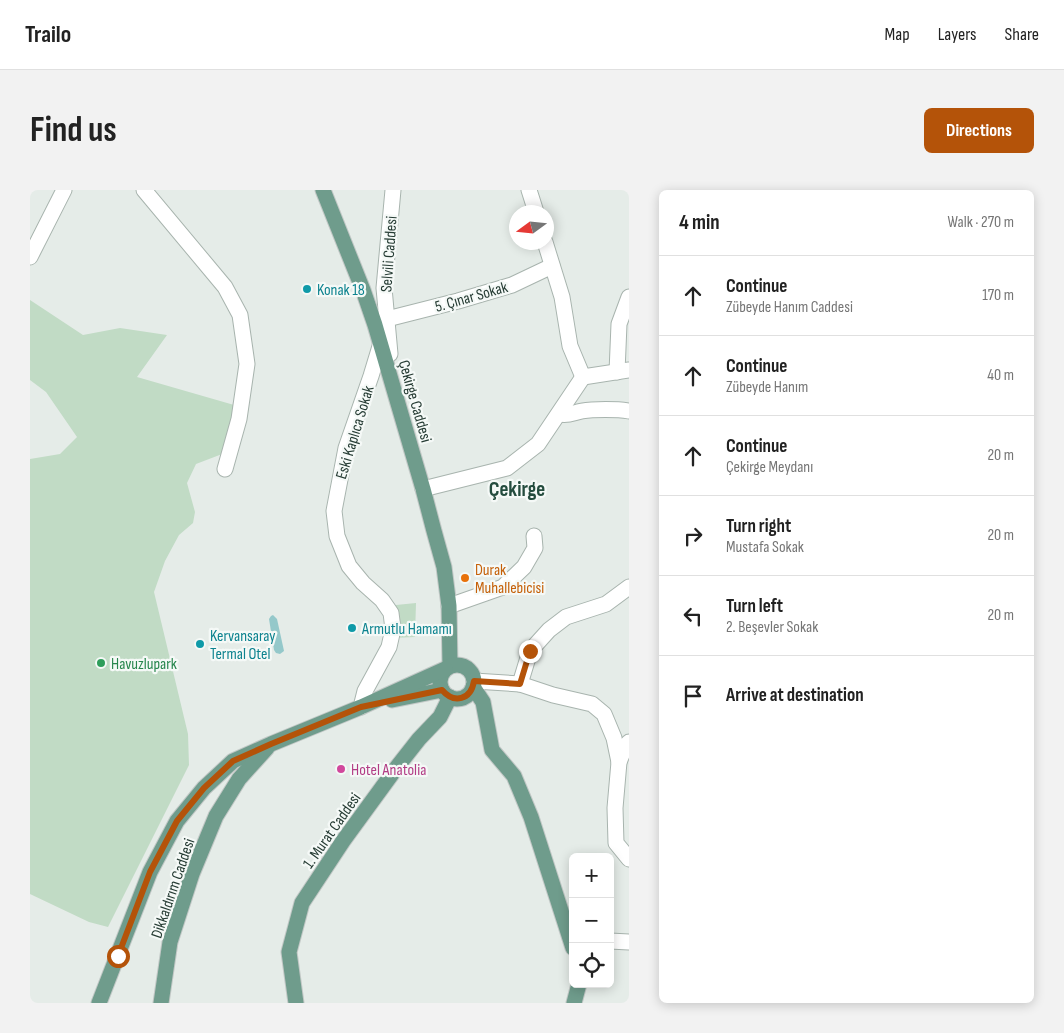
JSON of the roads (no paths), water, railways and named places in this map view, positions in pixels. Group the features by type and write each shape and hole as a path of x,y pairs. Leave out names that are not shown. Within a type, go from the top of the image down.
{"main road":[{"name":"Çekirge Caddesi","path":"323,190 363,290 381,343 444,567 449,606 448,668"},
{"name":"Çekirge Caddesi","path":"449,629 483,702 492,750 514,776 531,817 571,943"},
{"path":"100,1003 150,872 177,821 204,788 233,761 448,668 460,665 472,679 470,692 461,698 456,699 446,694 361,707"},
{"path":"446,694 440,679 442,673 448,668"},
{"name":"1. Murat Caddesi","path":"296,1003 289,952 302,903 342,841 397,767 440,717 446,694"},
{"name":"Dikkaldırım Caddesi","path":"161,1003 170,942 192,874 216,816 239,779 271,744"},
{"path":"574,1003 578,988"}],"street":[{"path":"30,257 64,190"},
{"path":"144,190 225,287 240,315 247,364 239,419 225,469"},
{"name":"Selvili Caddesi","path":"392,378 384,288 393,190"},
{"path":"529,190 534,205"},
{"path":"547,250 562,297 570,346 583,377"},
{"name":"5. Çınar Sokak","path":"387,320 512,284 552,266"},
{"path":"423,489 507,468 538,444 583,377 623,371 619,324 629,297"},
{"name":"Eski Kaplıca Sokak","path":"361,707 365,691 389,647 393,629 391,613 382,600 363,583 349,566 337,536 334,511 346,448 381,343"},
{"path":"558,414 566,416 582,411 629,411"},
{"path":"449,606 503,587 524,567 535,548 534,536"},
{"path":"520,684 530,651 549,630 566,617 606,604 629,587"},
{"path":"472,679 520,684 553,695 592,704 604,714 614,738 620,762"},
{"path":"629,742 626,745 620,762 615,808 616,843 629,860"},
{"path":"614,941 629,942"}],"water":[{"path":"273,615 277,619 284,651 280,654 274,650 269,619"}],"place":[{"name":"Konak 18","path":"307,289"},
{"name":"Durak Muhallebicisi","path":"465,578"},
{"name":"Armutlu Hamamı","path":"352,628"},
{"name":"Kervansaray Termal Otel","path":"200,644"},
{"name":"Havuzlupark","path":"101,663"},
{"name":"Hotel Anatolia","path":"341,769"}],"district":[{"name":"Çekirge","path":"517,489"}]}
